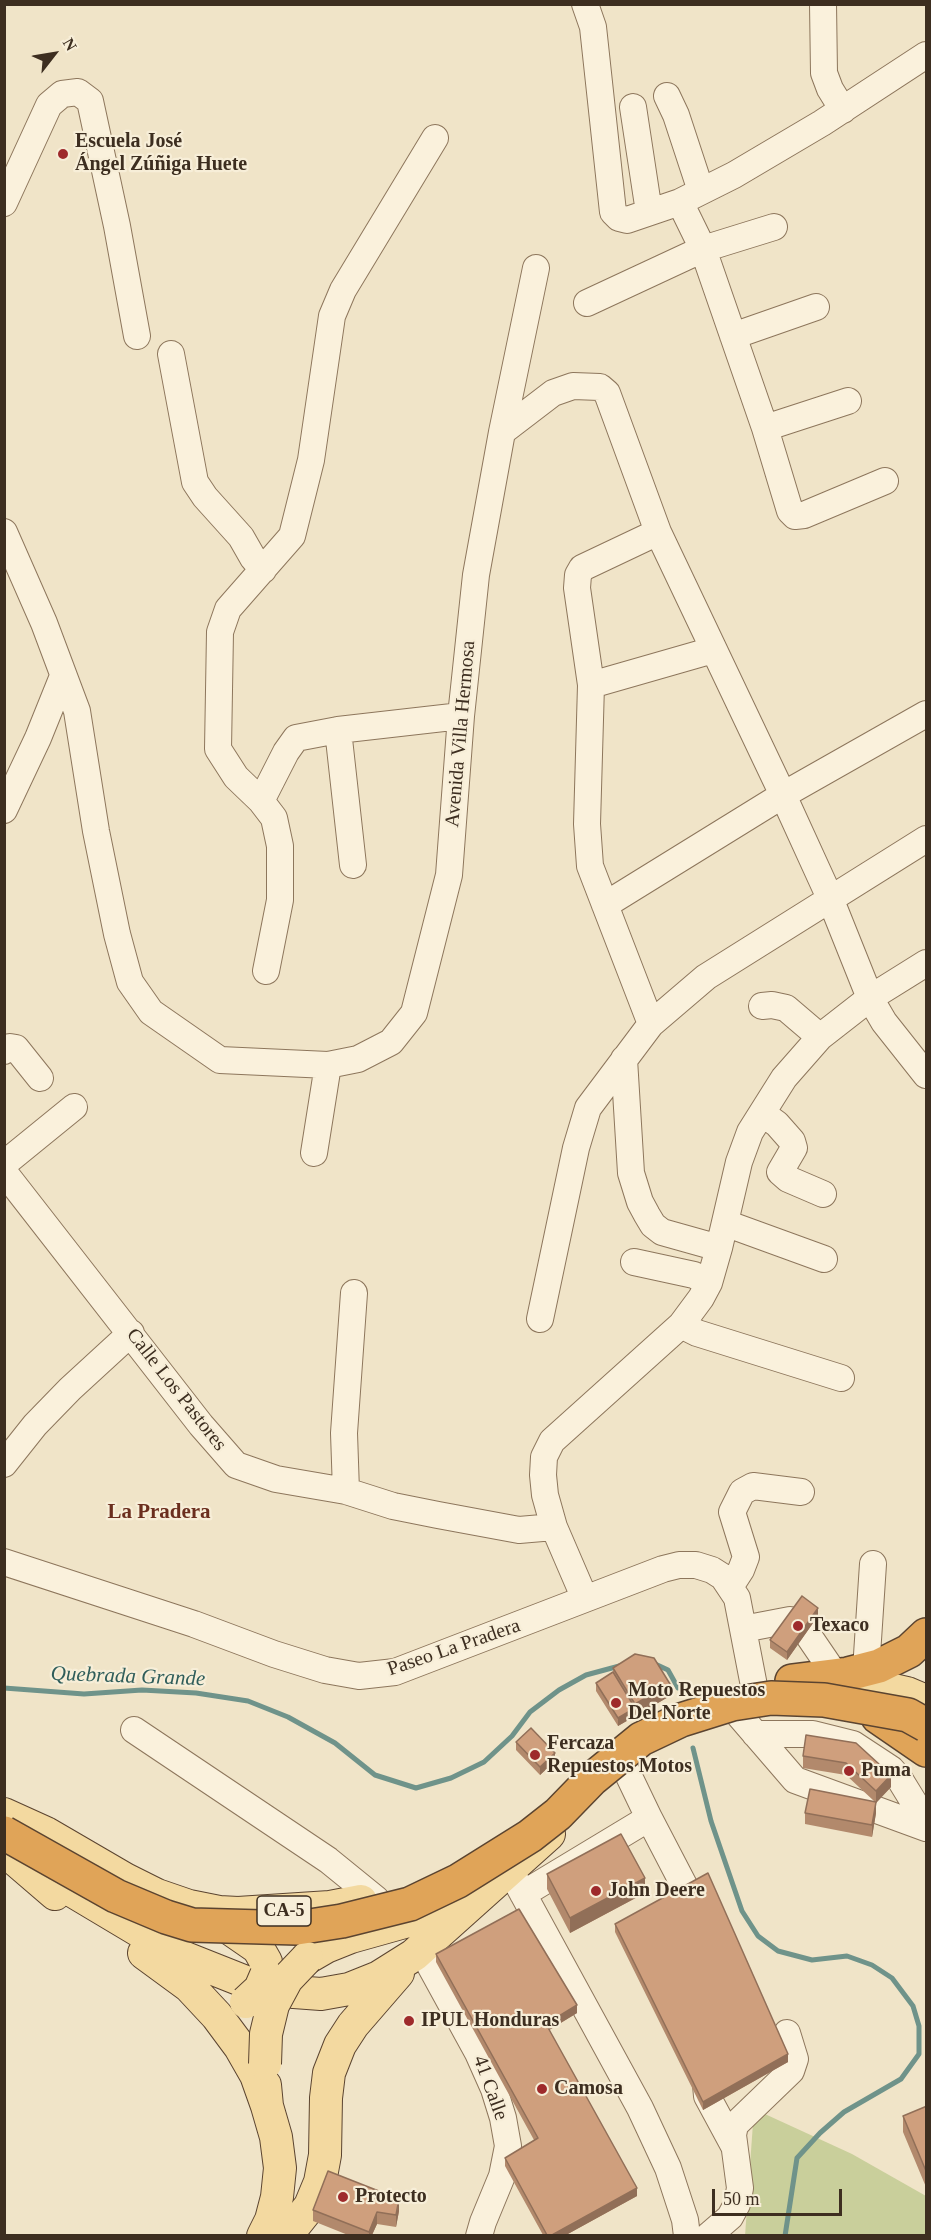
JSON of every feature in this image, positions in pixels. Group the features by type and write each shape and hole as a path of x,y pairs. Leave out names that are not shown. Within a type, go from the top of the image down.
{"highway":[{"path":"792,1681 851,1673 879,1666 909,1651 927,1635"},
{"path":"4,1833 116,1896 166,1917 192,1925 297,1928 410,1904 458,1881 530,1836 558,1814 592,1779 641,1739 681,1720 732,1704 771,1698 824,1700 908,1715 927,1725"},
{"path":"878,1717 927,1750"}],"main road":[{"name":"CA-5","path":"4,1814 46,1833 157,1895 189,1906 238,1913 330,1907 376,1899 424,1885 459,1870 557,1797 597,1759 635,1730 702,1701 754,1686 792,1681 868,1684 907,1693 927,1701"},
{"path":"4,1850 183,1957 246,1982 294,1992 321,1994 349,1989 379,1977 418,1952 516,1882 591,1797 659,1747 710,1722 747,1724 764,1709 817,1710 878,1717 927,1732"},
{"path":"267,2106 266,2034 273,2005 287,1979 307,1958 326,1947 351,1937 408,1921 465,1888 488,1870 557,1797"},
{"path":"4,1850 53,1893 154,1960 195,1993 217,2016 240,2047 256,2075 267,2106 276,2137 280,2168 277,2197 271,2220 263,2235"},
{"path":"195,1993 218,2005 230,2008 246,2002 260,1989 266,1975 266,1962 258,1948 200,1908"},
{"path":"286,2235 310,2206 320,2182 325,2155 329,2073 340,2045 369,2005 418,1952"}],"street":[{"path":"585,4 593,27 612,212 619,218 627,220 690,196 734,175 843,110 927,55"},
{"path":"823,4 824,73 830,89 843,110"},
{"path":"4,203 49,105 62,94 78,92 90,101 117,226 137,336"},
{"path":"667,96 676,115 690,196 703,249 765,428 790,511 795,516 804,515 885,482"},
{"path":"633,107 649,212"},
{"path":"266,972 280,900 280,846 274,818 261,801 236,777 218,749 220,632 228,609 292,536 311,460 332,316 343,290 435,138"},
{"path":"587,303 703,249 774,226"},
{"name":"Avenida Villa Hermosa","path":"4,532 45,623 77,711 96,831 117,934 130,982 151,1012 220,1060 328,1065 358,1059 391,1042 414,1012 449,875 461,716 476,575 502,432 536,268"},
{"path":"733,336 816,306"},
{"path":"171,354 195,482 205,497 241,537 263,570"},
{"path":"502,432 553,393 573,386 600,387 607,393 658,532 830,898 870,998 884,1022 927,1074"},
{"path":"765,428 848,401"},
{"path":"651,1024 590,866 586,824 591,684 577,588 578,575 582,568 658,532"},
{"path":"591,684 713,650"},
{"path":"4,810 38,738 63,676"},
{"path":"605,905 783,795 927,714"},
{"path":"261,801 286,752 296,738 338,730 461,716"},
{"path":"338,730 353,865"},
{"path":"540,1319 576,1148 588,1108 651,1024 706,977 927,839"},
{"path":"585,1599 554,1527 545,1495 544,1457 552,1441 681,1325 701,1298 709,1283 739,1162 750,1132 784,1078 820,1037 870,998 927,963"},
{"path":"762,1006 772,1005 786,1008 820,1037"},
{"path":"4,1051 10,1047 16,1048 40,1078"},
{"path":"624,1059 631,1173 640,1202 653,1226 662,1232 722,1236 824,1260"},
{"path":"314,1153 328,1065"},
{"path":"4,1164 74,1107"},
{"path":"762,1113 777,1124 792,1141 794,1148 780,1172 788,1179 823,1194"},
{"name":"Calle Los Pastores","path":"4,1172 201,1425 236,1465 276,1479 346,1491 393,1506 519,1530 554,1527"},
{"path":"634,1262 694,1275 709,1283"},
{"path":"346,1491 344,1433 354,1293"},
{"path":"681,1325 697,1333 841,1378"},
{"path":"4,1464 49,1411 131,1333"},
{"path":"754,1686 737,1598 730,1587 746,1557 732,1512 742,1492 753,1486 801,1492"},
{"name":"Paseo La Pradera","path":"4,1562 194,1624 274,1654 325,1670 359,1676 395,1672 663,1569 680,1565 696,1565 712,1570 723,1577 730,1587"},
{"path":"851,1673 873,1564"},
{"path":"743,1629 798,1626 851,1673"},
{"path":"747,1724 813,1734 853,1744 891,1769 927,1822"},
{"path":"747,1724 795,1780 927,1828"},
{"path":"134,1730 328,1860 376,1899"},
{"path":"626,1770 649,1818 682,1904 710,1937"},
{"path":"649,1818 516,1882 640,2108 669,2168 685,2220 687,2235"},
{"name":"41 Calle","path":"418,1952 478,2053 503,2118 508,2146 502,2176 479,2235"},
{"path":"708,2235 730,2217 737,2204 740,2188 733,2135 735,2125 791,2071 795,2059 787,2033"},
{"path":"725,2055 706,2085 708,2096 734,2146"}],"green space":[{"path":"754,2109 852,2154 926,2196 926,2235 745,2236"}],"building":[{"name":"Texaco","path":"802,1596 818,1608 787,1652 770,1640"},
{"path":"635,1654 654,1658 670,1684 635,1704 613,1668"},
{"name":"Moto Repuestos Del Norte","path":"613,1672 635,1708 618,1718 596,1683"},
{"name":"Fercaza Repuestos Motos","path":"531,1728 555,1753 540,1767 516,1742"},
{"path":"806,1735 856,1743 891,1775 876,1791 846,1763 803,1756"},
{"path":"810,1789 876,1802 872,1825 805,1813"},
{"name":"John Deere","path":"621,1834 645,1878 570,1918 547,1874"},
{"path":"708,1873 788,2054 703,2102 615,1924"},
{"name":"Camosa","path":"519,1909 577,2005 546,2024 637,2188 552,2235 547,2235 505,2158 538,2138 436,1954"},
{"path":"927,2106 927,2171 926,2171 903,2116"},
{"name":"Protecto","path":"328,2171 399,2199 396,2215 377,2212 369,2232 313,2210"}],"waterway":[{"name":"Quebrada Grande","path":"653,1663 668,1670 678,1688"},
{"name":"Quebrada Grande","path":"4,1688 84,1694 142,1690 196,1693 248,1701 288,1717 335,1743 375,1775 416,1788 451,1778 484,1762 512,1736 530,1712 559,1690 586,1675 623,1665"},
{"name":"Quebrada Grande","path":"693,1748 711,1821 742,1911 758,1936 778,1951 812,1960 847,1956 872,1965 892,1978 913,2006 919,2026 919,2054 901,2079 844,2112 797,2158 785,2236"}],"place":[{"name":"Escuela José Ángel Zúñiga Huete","path":"63,154"},
{"name":"Texaco","path":"798,1626"},
{"name":"Moto Repuestos Del Norte","path":"616,1703"},
{"name":"Fercaza Repuestos Motos","path":"535,1755"},
{"name":"Puma","path":"849,1771"},
{"name":"John Deere","path":"596,1891"},
{"name":"IPUL Honduras","path":"409,2021"},
{"name":"Camosa","path":"542,2089"},
{"name":"Protecto","path":"343,2197"}],"district":[{"name":"La Pradera","path":"159,1513"}]}
